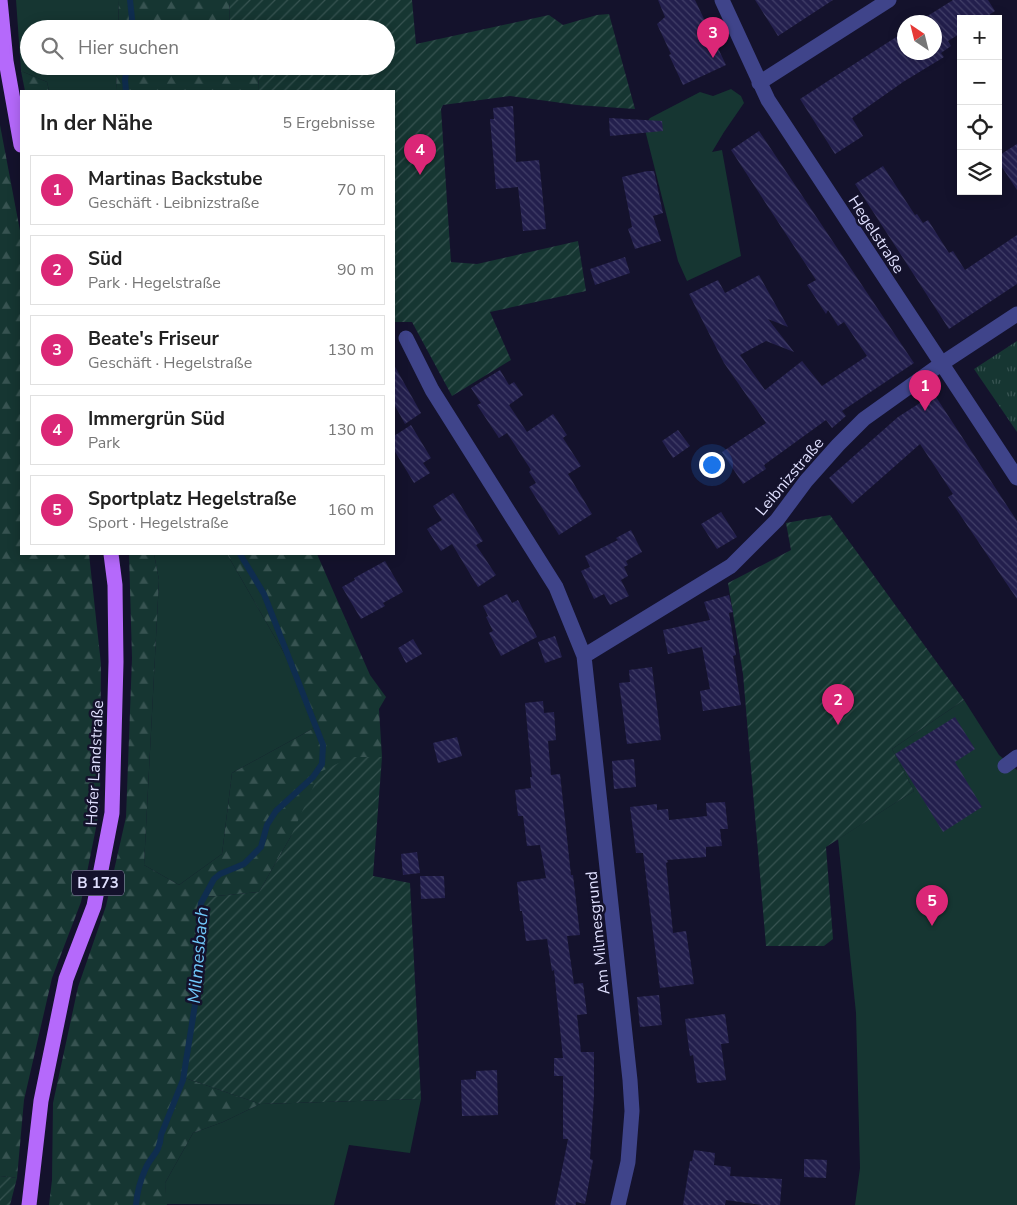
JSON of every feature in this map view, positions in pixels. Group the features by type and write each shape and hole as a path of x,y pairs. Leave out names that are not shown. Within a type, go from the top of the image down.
{"main road":[{"path":"0,0 6,61 20,139"},
{"name":"Hofer Landstraße","path":"29,1205 41,1101 66,979 94,906 112,813 116,652 115,585 111,555"}],"street":[{"name":"Hegelstraße","path":"722,0 768,100 1017,478"},
{"path":"760,83 889,0"},
{"name":"Leibnizstraße","path":"584,656 731,566 777,520 812,474 838,444 864,419 941,364 1017,314"},
{"name":"Am Milmesgrund","path":"406,338 432,390 556,587 584,656 631,1088 632,1111 628,1162 618,1205"}],"green space":[{"path":"16,0 119,0 118,20 20,20 20,57"},
{"path":"119,0 229,0 230,20 118,20"},
{"path":"229,0 412,0 416,44 549,15 563,25 597,15 609,14 635,109 577,105 510,96 443,105 441,109 451,262 477,264 578,241 586,291 490,312 511,360 452,396 412,322 395,322 395,90 259,90 258,75 395,75 395,20 230,20"},
{"path":"22,75 30,75 47,82 49,90 25,90"},
{"path":"30,75 117,75 116,90 49,90 47,82"},
{"path":"117,75 258,75 259,90 116,90"},
{"path":"731,89 741,96 744,103 712,152 722,150 741,256 687,281 678,261 644,126 650,118 700,92 713,96"},
{"path":"0,125 20,231 20,555 89,555 101,664 100,808 81,902 52,978 24,1100 17,1178 0,1176"},
{"path":"1017,341 1017,432 974,369"},
{"path":"830,515 964,700 892,749 914,791 826,847 833,939 824,946 766,946 743,674 728,583 791,550 786,523"},
{"path":"129,555 154,555 159,580 144,865 179,885 222,854 232,773 316,727 299,679 228,555 317,555 370,675 386,697 379,709 382,757 351,757 291,836 259,892 206,897 200,916 203,941 202,966 185,1078 260,1104 223,1122 193,1133 165,1183 167,1205 49,1205 52,1180 53,1103 78,987 106,906 126,817 132,658"},
{"path":"154,555 228,555 299,679 316,727 232,773 222,854 179,885 144,865 159,580"},
{"path":"964,700 999,755 1017,770 1017,1205 855,1205 860,1168 856,1013 838,839 914,791 892,749"},
{"path":"351,757 382,757 373,876 410,883 421,1099 260,1104 185,1078 202,966 203,941 200,916 206,897 259,892 291,836 320,772"},
{"path":"421,1099 410,1153 349,1145 334,1205 166,1204 165,1183 193,1133 223,1122 260,1104"},
{"path":"0,1176 17,1178 10,1205 0,1205"}],"building":[{"path":"658,0 695,0 726,65 683,85 657,24 665,17"},
{"path":"755,0 833,0 778,36"},
{"path":"953,0 988,0 995,11 989,15 957,15 957,35 948,41 951,46 942,52 942,15 929,15"},
{"path":"897,37 897,60 939,60 903,82 852,118 863,136 835,154 800,99"},
{"path":"513,106 516,162 539,160 546,229 523,231 518,187 496,189 490,119 494,119 493,108"},
{"path":"609,118 662,121 663,131 610,136"},
{"path":"759,131 914,363 842,411 846,416 832,428 826,420 764,465 766,469 743,484 722,452 766,423 724,363 689,294 718,280 725,293 759,275 788,327 768,319 794,352 766,341 740,355 765,390 802,361 822,386 867,356 844,322 838,326 828,310 826,314 807,285 816,280 731,150"},
{"path":"1017,144 1017,190 1002,167 1002,153"},
{"path":"883,166 915,215 917,214 923,223 928,220 949,253 953,251 965,270 1017,235 1017,284 949,329 855,184"},
{"path":"654,171 663,213 653,216 661,241 635,249 628,229 632,227 622,177"},
{"path":"625,257 630,273 595,285 590,269"},
{"path":"395,367 421,413 405,424 395,406"},
{"path":"500,370 509,385 514,382 523,395 509,405 527,432 553,414 567,435 563,438 581,466 568,474 592,514 559,535 529,487 536,483 529,472 531,470 507,433 499,438 477,405 481,403 471,388"},
{"path":"934,394 1017,521 1017,599 948,497 953,494 920,444 852,504 829,478 898,417"},
{"path":"411,425 431,458 423,463 430,473 414,483 395,452 395,435"},
{"path":"678,430 690,446 673,458 662,441"},
{"path":"453,493 483,541 476,545 496,575 478,587 452,544 441,551 427,529 442,520 433,506"},
{"path":"721,512 737,537 717,549 701,524"},
{"path":"631,530 642,552 626,561 628,565 624,567 628,576 621,580 629,596 610,605 604,594 594,599 581,571 590,567 585,556 618,540 616,538"},
{"path":"385,561 403,592 383,603 385,606 361,619 342,587"},
{"path":"507,594 512,603 518,600 537,637 501,656 489,633 493,631 483,606"},
{"path":"729,595 733,612 729,613 736,655 733,656 741,705 703,711 700,691 710,689 702,647 668,654 663,630 710,620 704,602"},
{"path":"555,636 562,657 545,663 538,642"},
{"path":"413,639 422,654 406,663 398,648"},
{"path":"652,667 661,740 627,744 619,683 630,682 629,670"},
{"path":"543,701 544,713 554,712 556,740 548,741 551,775 560,774 571,875 573,875 580,935 567,936 574,984 583,983 587,1014 577,1015 581,1052 594,1052 594,1095 590,1159 593,1160 585,1204 576,1202 576,1205 555,1205 568,1139 563,1139 563,1076 554,1076 554,1058 563,1058 554,970 552,971 547,939 526,941 517,882 546,878 540,845 527,846 523,816 518,816 515,790 531,788 530,777 532,777 525,703"},
{"path":"955,717 975,749 955,762 982,807 943,832 895,754"},
{"path":"457,737 462,756 438,763 433,743"},
{"path":"634,759 636,787 614,789 612,761"},
{"path":"725,802 728,829 720,829 722,846 706,847 706,857 667,860 673,933 686,931 694,984 660,988 643,853 636,853 630,807 657,804 657,810 668,809 669,820 707,816 706,803"},
{"path":"417,852 420,873 403,875 401,854"},
{"path":"420,876 444,876 445,898 421,899"},
{"path":"659,995 662,1025 640,1027 637,997"},
{"path":"725,1014 729,1043 721,1044 726,1080 697,1083 693,1055 690,1056 685,1019"},
{"path":"497,1070 498,1115 462,1116 461,1080 476,1079 476,1071"},
{"path":"694,1150 715,1153 714,1165 731,1167 730,1176 782,1179 780,1205 762,1205 726,1200 725,1205 683,1205 690,1161 692,1161"},
{"path":"804,1159 827,1160 826,1178 804,1177"}],"waterway":[{"name":"Milmesbach","path":"130,0 132,20"},
{"name":"Milmesbach","path":"126,75 126,90"},
{"name":"Milmesbach","path":"136,1205 143,1174 159,1147 161,1135 183,1080 201,967 199,916 201,903 214,879 220,874 244,864 261,847 267,825 276,811 313,777 322,764 323,745 264,594 241,555"}],"place":[{"name":"Beate's Friseur","path":"713,58"},
{"name":"Immergrün Süd","path":"420,175"},
{"name":"Martinas Backstube","path":"925,411"},
{"name":"Süd","path":"838,725"},
{"name":"Sportplatz Hegelstraße","path":"932,926"}]}
